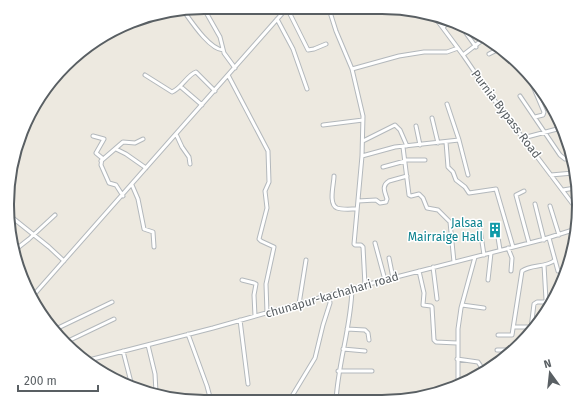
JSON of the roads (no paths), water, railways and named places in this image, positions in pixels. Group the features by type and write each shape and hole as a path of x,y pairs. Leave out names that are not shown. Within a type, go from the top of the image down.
{"street":[{"path":"207,14 220,37 223,50 235,68"},
{"path":"36,292 123,196 282,14"},
{"path":"290,14 308,50 326,44"},
{"path":"331,14 352,69 362,109 363,141 354,244 355,246 361,245 363,247 364,285"},
{"path":"187,15 208,42 217,49 223,50"},
{"path":"278,19 293,49 307,89"},
{"name":"Purnia Bypass Road","path":"439,23 489,93 572,203"},
{"path":"467,35 476,46"},
{"path":"463,56 481,42"},
{"path":"352,69 399,56 424,52 447,52 458,48"},
{"path":"489,54 494,51"},
{"path":"145,75 172,92 181,87 192,74 196,72 215,91"},
{"path":"228,75 268,151 269,182 265,191 267,208 259,239 274,247 266,284 267,313"},
{"path":"181,87 202,105"},
{"path":"520,96 560,155 567,159"},
{"path":"535,117 543,115 544,112 538,96"},
{"path":"447,104 459,140 468,176"},
{"path":"432,118 438,143"},
{"path":"323,125 363,120"},
{"path":"363,141 395,126 400,130 405,147 405,161 410,196 419,194 423,198 427,208 438,210 450,222 454,262"},
{"path":"416,126 420,145"},
{"path":"523,138 556,129"},
{"path":"176,134 189,157 190,164"},
{"path":"93,136 105,140 96,151 101,157 101,165 109,183 116,185 123,196"},
{"path":"102,162 124,142 135,143 143,139"},
{"path":"362,156 393,148 459,140"},
{"path":"446,142 448,167 453,172 456,180 465,187 469,193 496,189 513,247"},
{"path":"116,149 146,168"},
{"path":"383,167 405,161 425,160"},
{"path":"552,175 569,173"},
{"path":"334,176 333,204 338,208 357,209"},
{"path":"358,201 376,200 380,203 386,202 387,199 384,189 386,183 407,176"},
{"path":"132,185 138,199 144,229 153,232 154,247"},
{"path":"563,190 571,189"},
{"path":"524,191 516,195 529,243"},
{"path":"535,204 544,240"},
{"path":"550,206 559,234"},
{"path":"19,247 55,215"},
{"path":"14,220 64,261"},
{"path":"479,222 484,255"},
{"path":"496,225 500,250"},
{"name":"chunapur-kachahari road","path":"93,359 267,313 364,285 544,240 570,231"},
{"path":"549,238 558,271 560,271"},
{"path":"375,243 385,280"},
{"path":"508,248 512,258 511,271"},
{"path":"488,280 491,253"},
{"path":"458,378 458,329 462,305 475,257"},
{"path":"389,258 393,278"},
{"path":"299,304 306,260"},
{"path":"498,336 512,336 522,271 527,268 544,265 555,260"},
{"path":"544,265 546,300"},
{"path":"433,267 437,299"},
{"path":"419,271 424,293 423,305 432,307 434,340 436,342 457,343"},
{"path":"242,280 256,284 254,295 255,316"},
{"path":"336,395 338,371 351,310 352,289"},
{"path":"293,395 315,358 330,303 330,295"},
{"path":"59,327 112,302"},
{"path":"532,322 534,304 537,302 545,302"},
{"path":"462,305 484,308"},
{"path":"71,340 114,319"},
{"path":"240,320 248,384"},
{"path":"514,327 527,327"},
{"path":"347,329 365,330 368,333 369,340"},
{"path":"188,334 209,395"},
{"path":"148,345 156,374 156,389"},
{"path":"343,349 366,351"},
{"path":"497,350 504,350"},
{"path":"123,351 130,379"},
{"path":"457,359 478,362 481,367"},
{"path":"338,371 372,371"}],"place":[{"name":"Jalsaa Mairraige Hall","path":"495,230"}]}
